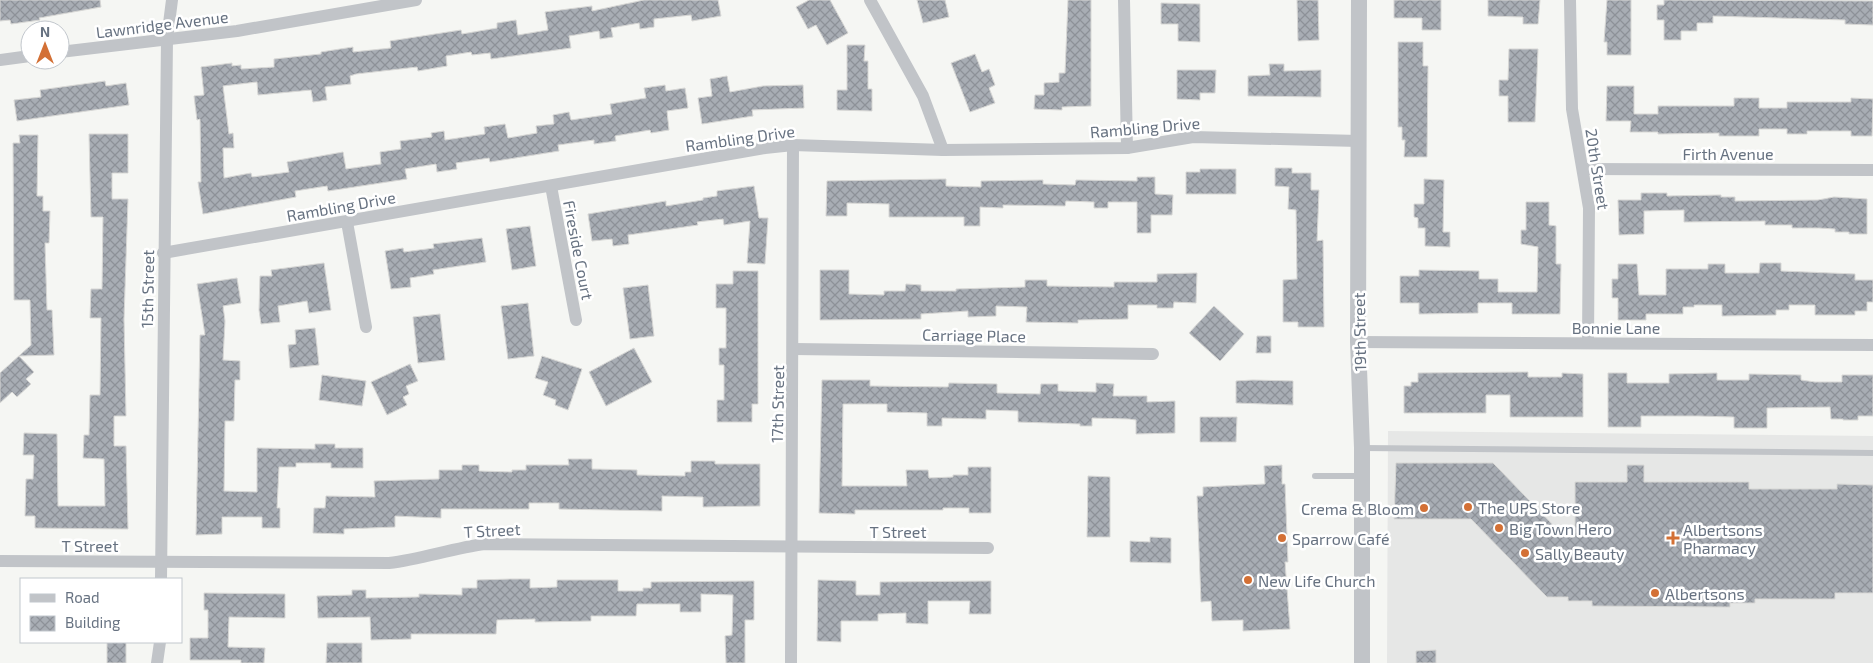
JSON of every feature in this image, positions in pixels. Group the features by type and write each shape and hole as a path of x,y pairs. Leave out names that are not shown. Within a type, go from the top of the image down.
{"street":[{"name":"15th Street","path":"161,578 163,254 167,39 172,0"},
{"name":"Lawnridge Avenue","path":"70,51 237,31 416,0"},
{"path":"870,0 923,96 943,150"},
{"path":"1124,0 1127,148"},
{"name":"19th Street","path":"1359,0 1358,342 1362,448 1362,663"},
{"name":"20th Street","path":"1570,0 1572,109 1589,208 1588,342"},
{"path":"0,60 20,57"},
{"name":"Rambling Drive","path":"163,254 765,148 793,145 943,150 1127,148 1193,137 1358,141"},
{"name":"17th Street","path":"791,663 794,349 793,145"},
{"name":"Firth Avenue","path":"1583,169 1873,170"},
{"name":"Fireside Court","path":"551,186 576,320"},
{"path":"347,222 366,327"},
{"name":"Bonnie Lane","path":"1358,342 1873,345"},
{"name":"Carriage Place","path":"794,349 1154,354"},
{"name":"T Street","path":"0,561 389,563 415,560 463,546 485,544 988,548"},
{"path":"157,663 160,643"}],"lane":[{"path":"1362,448 1873,454"},
{"path":"1315,476 1362,476"}],"shaded area":[{"path":"1388,431 1873,436 1873,663 1387,663"}],"building":[{"path":"0,0 100,0 101,7 39,18 40,20 20,20 20,23 11,24 10,20 0,21"},
{"path":"644,0 718,0 721,16 692,21 691,15 654,19 654,27 640,29 639,23 611,28 613,37 600,39 599,31 569,36 571,48 491,59 490,53 472,55 471,52 446,56 447,66 418,71 417,67 356,74 350,76 351,84 325,87 327,100 313,102 311,90 258,95 257,82 223,86 229,134 233,133 234,148 223,148 224,178 251,173 252,177 289,172 287,162 343,152 346,169 381,164 380,152 401,149 400,141 432,137 431,133 444,131 445,140 485,134 484,127 505,124 508,138 537,133 536,126 554,124 553,115 569,112 571,120 612,114 610,104 646,98 644,88 665,85 666,91 685,88 688,108 667,111 669,130 651,133 650,130 615,136 616,141 594,144 594,140 558,145 559,151 490,162 489,158 456,163 457,169 437,172 436,164 405,169 407,179 328,191 327,186 295,191 296,197 203,214 198,182 201,182 200,119 197,120 194,96 204,95 201,67 232,63 232,66 241,65 241,69 274,67 274,59 321,54 321,52 353,47 353,52 391,48 390,41 461,30 462,34 497,28 497,23 516,20 518,35 548,30 545,12 592,6 592,11"},
{"path":"809,0 830,0 848,33 827,45 816,25 808,29 796,7"},
{"path":"917,0 945,0 949,17 923,23"},
{"path":"1068,0 1091,0 1091,106 1062,107 1062,110 1034,109 1035,95 1044,95 1044,83 1059,82 1059,73 1065,73"},
{"path":"1297,0 1318,0 1319,40 1298,41"},
{"path":"1394,0 1441,0 1441,30 1422,30 1422,18 1394,18"},
{"path":"1488,0 1540,0 1538,24 1523,24 1523,17 1488,16"},
{"path":"1607,0 1631,0 1631,55 1607,55 1607,42 1604,42"},
{"path":"1664,0 1873,1 1873,25 1845,24 1845,20 1713,16 1713,23 1697,23 1697,31 1681,31 1681,40 1664,40 1664,20 1657,20 1657,5 1664,5"},
{"path":"1161,3 1200,4 1200,42 1178,41 1178,24 1161,24"},
{"path":"1398,42 1423,42 1423,66 1428,66 1427,157 1404,157 1405,140 1402,140 1402,127 1398,127"},
{"path":"847,45 865,45 864,61 868,61 868,89 872,89 872,111 837,110 837,90 847,90"},
{"path":"1509,49 1538,49 1535,122 1508,122 1508,96 1499,96 1499,80 1508,80"},
{"path":"975,54 982,72 989,69 995,85 989,88 995,103 970,112 951,63"},
{"path":"1269,64 1284,64 1284,71 1321,70 1321,97 1248,96 1248,76 1270,75"},
{"path":"1177,70 1216,70 1215,93 1200,93 1200,100 1177,99"},
{"path":"727,76 730,92 763,86 803,85 804,108 752,110 753,116 702,124 698,98 712,96 710,79"},
{"path":"105,81 106,86 126,83 129,105 17,121 14,100 41,97 40,90"},
{"path":"1607,86 1634,86 1634,114 1658,114 1658,106 1734,106 1734,98 1759,98 1759,108 1787,108 1787,102 1851,102 1851,98 1873,99 1872,136 1851,136 1851,131 1807,131 1807,134 1787,134 1787,129 1759,129 1759,136 1719,136 1719,133 1658,134 1658,132 1630,132 1631,121 1606,121"},
{"path":"89,134 128,134 128,173 112,173 112,199 128,199 124,319 126,416 114,416 114,446 126,446 128,529 35,528 35,516 25,516 26,479 33,479 34,455 23,455 24,433 57,434 58,506 105,506 104,459 83,458 84,435 89,435 90,395 100,395 101,318 90,318 91,289 102,289 103,217 91,217"},
{"path":"19,135 38,135 37,196 43,196 43,211 50,211 49,243 45,243 47,310 52,310 54,355 19,356 34,372 26,379 31,384 17,397 12,392 0,403 0,373 31,345 30,300 14,300 13,143 20,143"},
{"path":"1275,168 1292,168 1292,173 1311,173 1311,190 1319,190 1317,241 1323,240 1324,327 1298,327 1298,322 1283,322 1283,280 1297,279 1296,210 1288,209 1289,187 1275,186"},
{"path":"1200,169 1236,169 1236,194 1186,194 1186,172 1200,172"},
{"path":"1137,177 1155,177 1155,194 1173,195 1172,215 1151,215 1151,233 1137,233 1137,202 1108,202 1108,208 1094,208 1094,202 1066,201 1065,206 1003,205 1003,208 980,207 980,226 964,226 964,217 889,217 889,204 847,203 847,216 826,216 827,181 946,179 946,186 981,187 981,181 1043,180 1043,184 1075,185 1076,180 1137,181"},
{"path":"1424,179 1444,180 1443,232 1450,232 1450,247 1425,246 1425,228 1418,228 1418,218 1414,217 1414,204 1424,204"},
{"path":"754,186 759,218 768,218 765,264 747,263 750,221 724,225 723,219 697,222 698,225 628,235 629,244 613,246 612,239 592,241 588,214 666,201 666,206 703,200 703,198 717,196 717,191"},
{"path":"1641,193 1667,193 1667,196 1721,195 1721,197 1735,197 1735,201 1818,200 1834,197 1867,199 1867,234 1835,232 1835,229 1792,228 1792,225 1765,225 1765,221 1684,222 1684,210 1644,211 1644,234 1619,235 1618,200 1641,200"},
{"path":"1526,202 1549,202 1549,225 1556,226 1556,264 1561,264 1560,314 1512,314 1512,303 1478,303 1478,313 1419,314 1419,303 1400,303 1400,276 1419,276 1419,270 1479,271 1479,279 1498,279 1498,292 1537,292 1538,247 1521,244 1521,230 1526,230"},
{"path":"530,226 536,266 512,270 506,229"},
{"path":"482,238 486,262 433,270 434,274 410,278 411,287 391,289 385,251 403,248 404,252 434,248 433,244"},
{"path":"324,263 331,310 309,313 307,301 278,306 280,322 261,324 259,310 260,276 272,276 271,270"},
{"path":"1760,263 1781,263 1781,271 1855,274 1855,280 1873,280 1873,302 1867,302 1867,311 1855,311 1855,315 1815,315 1815,305 1789,305 1789,310 1776,310 1776,315 1722,316 1722,305 1694,305 1694,307 1683,307 1683,314 1646,314 1646,320 1618,320 1618,298 1612,298 1612,279 1618,279 1618,264 1637,264 1639,295 1666,295 1666,269 1708,269 1708,264 1725,264 1725,273 1759,273"},
{"path":"820,270 849,270 849,294 884,295 884,291 905,291 906,284 921,285 921,291 1025,287 1025,280 1047,280 1047,286 1114,287 1114,282 1157,282 1157,274 1197,273 1196,303 1174,302 1173,308 1157,308 1157,305 1128,305 1128,319 1078,320 1078,323 1026,322 1027,307 996,306 996,316 968,317 968,311 921,314 921,319 820,320"},
{"path":"733,271 758,271 758,404 752,404 752,422 717,422 717,400 724,400 724,365 719,365 719,348 726,348 726,308 716,308 716,284 733,284"},
{"path":"237,278 241,303 223,306 225,321 223,360 240,361 240,380 235,380 234,421 225,421 224,491 257,492 257,448 315,449 315,444 335,444 335,448 363,448 363,468 331,468 331,463 296,463 296,467 279,467 277,508 280,508 280,528 262,528 262,517 222,517 222,534 196,535 200,335 205,335 197,284"},
{"path":"648,285 654,336 630,339 623,288"},
{"path":"528,303 534,356 508,359 501,306"},
{"path":"1214,306 1244,334 1220,361 1189,333"},
{"path":"440,314 445,360 418,363 413,317"},
{"path":"315,328 319,365 290,368 288,345 296,344 295,330"},
{"path":"1257,336 1271,336 1271,353 1256,353"},
{"path":"634,348 652,382 606,406 589,372"},
{"path":"542,356 582,369 568,410 555,405 556,400 543,395 548,382 535,378"},
{"path":"410,364 418,381 406,386 409,394 403,397 407,405 387,415 371,382"},
{"path":"1528,372 1528,377 1562,377 1562,373 1583,374 1583,417 1510,417 1510,395 1486,395 1486,413 1404,413 1404,386 1411,386 1411,382 1418,382 1418,373"},
{"path":"1608,373 1627,373 1627,383 1669,383 1669,374 1717,373 1717,380 1749,380 1749,374 1801,375 1801,380 1815,382 1842,382 1842,375 1873,375 1873,416 1858,416 1858,420 1843,420 1831,419 1830,407 1767,408 1767,428 1734,428 1734,417 1699,416 1641,416 1641,427 1608,427"},
{"path":"322,375 366,381 362,406 319,400"},
{"path":"822,380 870,380 870,386 948,387 949,383 997,384 997,393 1040,394 1041,384 1058,384 1058,391 1096,392 1096,383 1114,384 1113,396 1147,396 1147,402 1175,401 1175,433 1136,434 1136,420 1129,419 1092,418 1092,426 1080,426 1080,424 1018,422 1018,411 986,410 986,419 942,418 942,426 927,426 927,413 887,412 887,404 843,404 842,486 907,486 906,470 928,470 929,478 968,475 968,467 991,467 991,513 969,513 969,508 943,508 943,510 855,510 855,514 819,513"},
{"path":"1236,381 1293,381 1293,405 1236,403"},
{"path":"1200,417 1237,417 1236,442 1200,442"},
{"path":"568,459 592,459 592,469 637,470 637,475 685,476 685,472 691,472 691,461 715,461 715,464 760,464 760,506 703,507 703,497 662,496 662,511 559,509 559,503 529,503 529,509 441,509 441,518 395,516 395,527 344,529 344,534 313,533 314,508 325,508 326,496 375,497 374,481 439,479 439,470 462,470 462,465 479,465 479,471 512,472 512,470 526,470 526,465 569,465"},
{"path":"1396,463 1493,463 1557,529 1575,529 1575,482 1627,482 1627,465 1644,465 1644,482 1749,482 1749,489 1837,489 1837,484 1873,485 1873,593 1835,593 1835,599 1755,599 1755,603 1730,603 1730,607 1592,606 1592,601 1568,601 1568,597 1547,597 1471,519 1394,519"},
{"name":"New Life Church","path":"1282,465 1282,484 1285,484 1288,562 1285,562 1290,629 1243,631 1243,620 1212,621 1211,601 1201,602 1197,496 1203,496 1203,487 1265,484 1264,466"},
{"path":"1088,476 1110,477 1110,537 1087,537"},
{"path":"1150,537 1171,538 1171,563 1130,562 1130,541 1150,542"},
{"path":"530,579 530,588 557,587 557,580 618,580 618,591 643,591 643,588 651,588 651,582 754,581 754,620 745,620 745,663 726,663 725,636 732,635 733,595 701,594 701,612 680,612 680,604 637,604 636,616 591,616 591,621 535,622 535,619 497,620 496,634 411,634 411,639 371,640 370,617 318,618 317,596 352,595 352,590 366,590 366,598 419,597 419,594 462,595 462,588 477,588 477,580"},
{"path":"818,580 856,581 856,595 880,595 880,582 991,581 991,614 969,614 970,601 928,601 928,624 906,623 906,613 878,614 878,621 841,621 841,642 817,641"},
{"path":"204,593 285,594 285,618 229,617 228,647 265,648 264,663 241,663 241,660 190,660 190,638 208,638 208,610 204,610"},
{"path":"107,643 126,643 126,663 107,663"},
{"path":"327,643 362,643 362,663 326,663"},
{"path":"1436,650 1436,663 1416,663 1416,651"}],"place":[{"name":"The UPS Store","path":"1468,507"},
{"name":"Crema & Bloom","path":"1424,508"},
{"name":"Big Town Hero","path":"1499,528"},
{"name":"Sparrow Café","path":"1282,538"},
{"name":"Albertsons Pharmacy","path":"1673,538"},
{"name":"Sally Beauty","path":"1525,553"},
{"name":"New Life Church","path":"1248,580"},
{"name":"Albertsons","path":"1655,593"}]}
